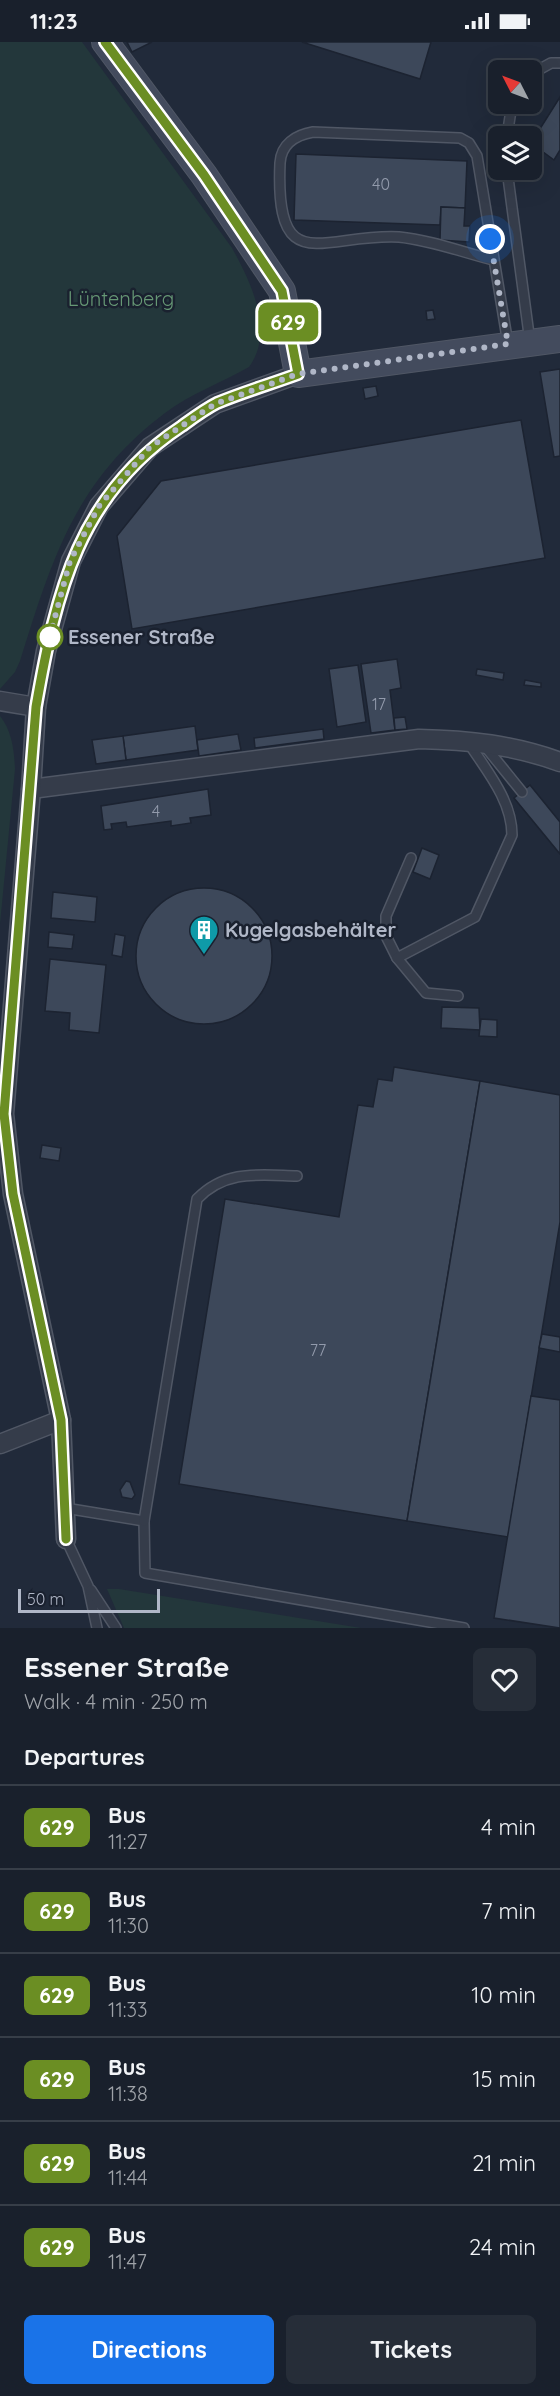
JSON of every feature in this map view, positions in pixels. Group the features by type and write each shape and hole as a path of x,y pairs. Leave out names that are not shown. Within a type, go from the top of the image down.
{"street":[{"path":"105,42 204,175 282,291 298,374"},
{"path":"66,1539 61,1420 13,1194 4,1114 36,707 46,651 70,561 99,506 150,447 207,409 298,374 560,339"},
{"path":"0,701 36,707"},
{"path":"31,789 419,739 475,741 536,753 560,762"},
{"path":"0,1444 61,1420"}],"lane":[{"path":"542,68 551,63 560,63"},
{"path":"493,260 401,238 353,239 328,244 308,244 299,240 286,226 279,190 280,156 288,143 299,135 313,132 460,138 469,143 477,156 493,260 519,343"},
{"path":"508,180 519,343"},
{"path":"475,741 522,792"},
{"path":"397,958 475,917 512,835 512,821 502,795 475,741"},
{"path":"411,858 386,916 386,936 397,958 426,993 458,996"},
{"path":"297,1176 247,1174 210,1185 197,1199 144,1521 145,1573 464,1628"},
{"path":"65,1508 144,1521"},
{"path":"66,1539 88,1586 116,1628"},
{"path":"88,1586 97,1628"}],"green space":[{"name":"Lüntenberg","path":"0,42 82,42 232,248 253,291 260,323 260,338 257,353 249,367 195,394 165,413 134,439 109,466 88,494 56,556 20,661 15,672 0,689"},
{"path":"0,716 10,734 15,769 0,924"},
{"path":"107,1589 119,1589 361,1628 124,1628"}],"building":[{"path":"127,42 152,42 132,52"},
{"path":"302,42 431,42 420,79"},
{"path":"560,97 560,150 554,160 542,151 542,126"},
{"path":"296,154 467,161 465,208 441,207 440,225 294,220"},
{"path":"441,207 465,208 464,226 470,226 469,242 440,240"},
{"path":"433,310 435,319 427,320 426,311"},
{"path":"560,369 560,456 554,457 540,372"},
{"path":"376,386 378,396 365,399 363,388"},
{"path":"521,420 545,558 132,629 117,536 161,481"},
{"path":"397,659 401,688 390,690 395,730 371,733 361,664"},
{"path":"358,665 366,722 337,727 329,669"},
{"path":"477,669 504,673 503,680 476,675"},
{"path":"525,680 541,683 541,687 524,685"},
{"path":"405,717 407,729 395,730 394,718"},
{"path":"195,726 198,750 126,760 123,736"},
{"path":"323,729 324,739 255,748 254,738"},
{"path":"238,734 241,750 199,756 197,740"},
{"path":"123,736 126,760 96,764 92,740"},
{"path":"530,785 560,822 560,854 514,798"},
{"path":"208,789 211,815 190,818 191,823 171,826 171,821 127,827 126,822 111,824 112,829 104,830 101,806"},
{"path":"422,848 439,855 430,879 413,872"},
{"name":"Kugelgasbehälter","path":"204,888 230,893 242,899 252,908 261,918 267,930 272,956 267,982 261,994 252,1004 242,1013 230,1019 204,1024 178,1019 166,1013 156,1004 147,994 141,982 136,956 141,930 147,918 156,908 166,899 178,893"},
{"path":"53,892 97,897 95,922 51,918"},
{"path":"49,932 74,935 72,949 48,947"},
{"path":"115,934 125,936 122,957 112,955"},
{"path":"50,959 106,965 99,1033 69,1030 70,1013 45,1011"},
{"path":"442,1007 479,1008 480,1030 441,1028"},
{"path":"481,1019 497,1020 497,1037 479,1036"},
{"path":"394,1067 480,1081 407,1521 179,1484 225,1199 339,1217 358,1105 373,1107 378,1079 392,1081"},
{"path":"480,1081 560,1095 560,1222 508,1537 407,1521"},
{"path":"42,1145 61,1148 59,1161 40,1158"},
{"path":"542,1334 560,1337 560,1352 539,1348"},
{"path":"531,1396 560,1400 560,1628 494,1618"},
{"path":"126,1481 130,1482 135,1495 132,1499 122,1497 120,1490"}],"bus line":[{"name":"629","path":"66,1539 61,1420 13,1194 4,1114 36,707 46,651 70,561 99,506 150,447 215,404 298,374 282,291 204,175 105,42"}],"place":[{"name":"Essener Straße","path":"50,637"},
{"name":"Kugelgasbehälter","path":"204,956"}],"route":[{"path":"50,637 47,647 70,561 99,506 150,447 215,404 298,374 508,344 490,239"}]}
